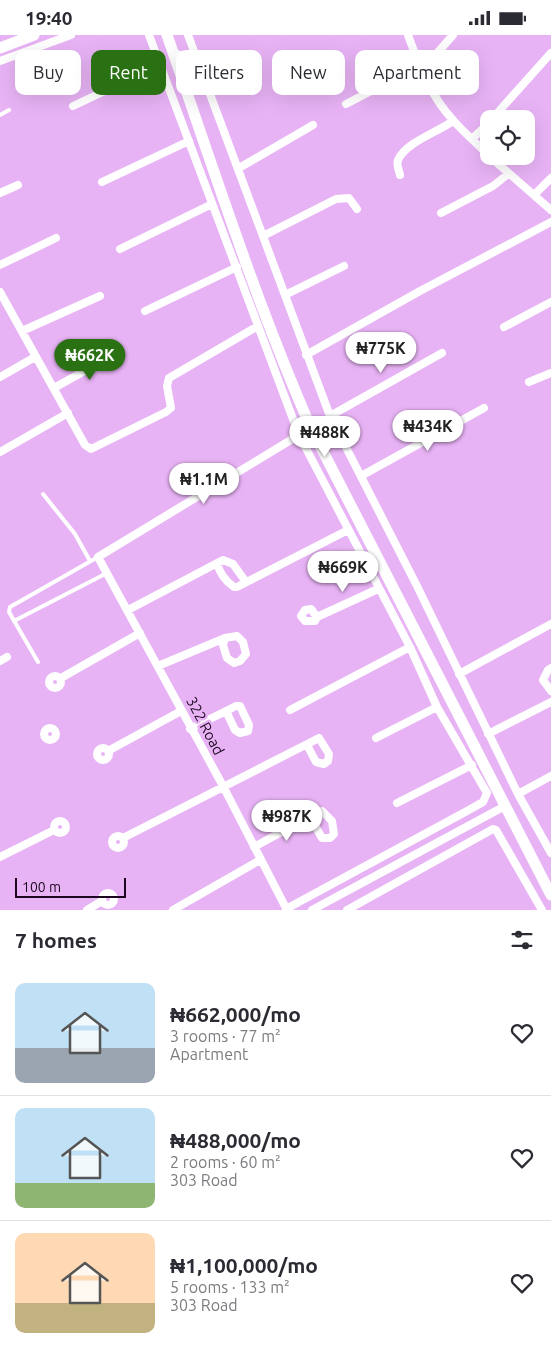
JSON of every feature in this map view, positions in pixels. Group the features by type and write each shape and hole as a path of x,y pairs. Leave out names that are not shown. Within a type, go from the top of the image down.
{"street":[{"path":"0,47 34,35"},
{"path":"0,61 71,35"},
{"path":"149,35 154,50"},
{"path":"167,35 231,220 289,377 311,428 551,895"},
{"path":"188,35 193,50"},
{"path":"408,35 414,50"},
{"path":"440,50 453,35"},
{"path":"500,110 551,53"},
{"path":"166,81 299,435 328,486 378,589 410,647 437,707 488,793 483,802 287,909"},
{"path":"72,106 96,95"},
{"path":"212,95 306,355 330,415 518,794 551,853"},
{"path":"346,104 363,95"},
{"path":"435,95 453,121 480,146"},
{"path":"400,175 397,165 398,159 416,141 440,131 453,121"},
{"path":"238,168 313,125"},
{"path":"473,139 480,132"},
{"path":"102,182 189,141"},
{"path":"498,165 551,210"},
{"path":"441,213 493,186 508,175"},
{"path":"534,195 551,178"},
{"path":"0,193 18,185"},
{"path":"263,237 336,199 349,198 357,209"},
{"path":"120,249 212,204"},
{"path":"306,355 420,291 551,222"},
{"path":"0,265 56,239"},
{"path":"285,295 344,266"},
{"path":"145,311 237,267"},
{"path":"0,294 85,445 91,449 166,412 171,408 167,386 169,378 258,326"},
{"path":"22,331 100,295"},
{"path":"504,327 551,302"},
{"path":"330,415 442,353"},
{"path":"54,388 115,354"},
{"path":"0,377 35,357"},
{"path":"529,382 551,373"},
{"path":"361,476 484,408"},
{"path":"0,452 68,413"},
{"path":"98,557 299,435"},
{"path":"218,563 219,572 229,584 237,587 348,530"},
{"name":"322 Road","path":"98,557 190,729 223,786 287,909"},
{"path":"128,610 223,560 233,564 246,582"},
{"path":"317,617 378,589"},
{"path":"459,673 551,624"},
{"path":"61,678 140,633"},
{"path":"158,667 225,638"},
{"path":"290,710 410,647"},
{"path":"551,668 543,679 551,691"},
{"path":"488,734 551,702"},
{"path":"376,738 437,707"},
{"path":"108,751 181,711"},
{"path":"190,729 226,711"},
{"path":"123,838 307,745"},
{"path":"466,757 477,750"},
{"path":"397,803 472,765"},
{"path":"518,794 551,776"},
{"path":"312,910 505,806"},
{"path":"254,847 310,817"},
{"path":"347,910 493,829 496,830 542,910"},
{"path":"0,857 54,830"},
{"path":"172,910 260,860"},
{"path":"520,873 535,862"},
{"path":"87,910 102,901"}],"lane":[{"path":"0,115 9,111"},
{"path":"43,494 75,534 90,561"},
{"path":"38,662 9,612 13,604 98,557"},
{"path":"14,621 107,573"}]}
